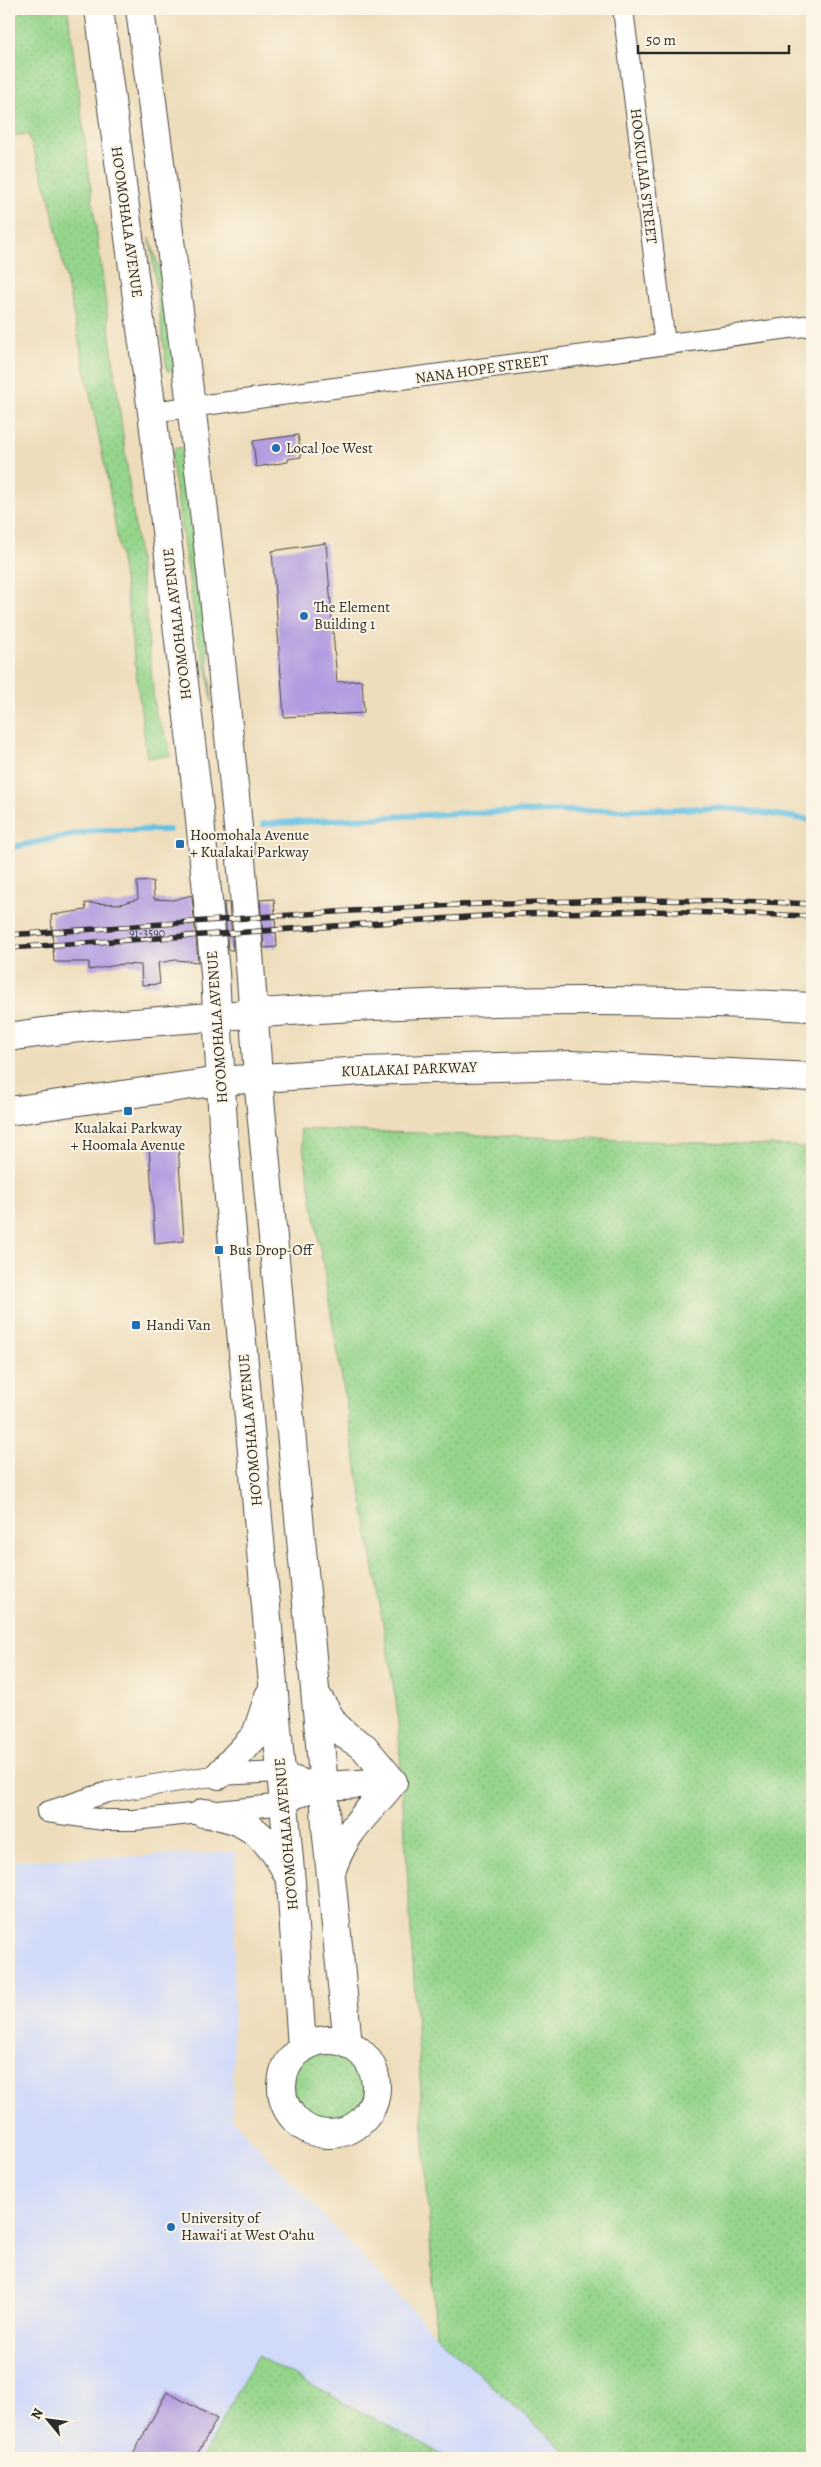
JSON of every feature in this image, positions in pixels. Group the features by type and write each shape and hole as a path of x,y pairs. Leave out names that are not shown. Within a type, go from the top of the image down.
{"main road":[{"path":"140,9 192,406 226,702 258,1077 348,2044"},
{"name":"HO’OMOHALA AVENUE","path":"99,14 152,412 199,810 215,973 224,1143 291,1882 302,2048"},
{"path":"9,1037 216,1016 371,1005 534,1000 706,1002 812,1007"},
{"name":"KUALAKAI PARKWAY","path":"9,1111 258,1077 436,1068 572,1065 812,1077"},
{"path":"219,1776 256,1735 264,1715 272,1680"},
{"path":"315,1689 322,1708 334,1724 364,1748 393,1782"},
{"path":"324,1786 393,1782"},
{"path":"331,1874 340,1847 351,1829 370,1811 393,1782"},
{"path":"203,1813 234,1819 256,1832 273,1849 291,1882"},
{"path":"333,2040 348,2044 361,2052 370,2064 375,2079 375,2094 370,2109 361,2121 349,2130 334,2134 319,2133 305,2128 293,2118 285,2105 282,2090 284,2074 290,2060 302,2048 317,2041 333,2040"}],"street":[{"name":"HOOKULAIA STREET","path":"623,9 665,344"},
{"name":"NANA HOPE STREET","path":"152,412 812,325"},
{"path":"280,1772 324,1786 284,1804 134,1820 104,1820 47,1812 108,1792 219,1776 280,1772"}],"shaded area":[{"name":"University of Hawaiʻi at West Oʻahu","path":"236,1852 232,2119 436,2335 572,2458 9,2458 9,1861"}],"green space":[{"path":"9,9 67,9 68,11 146,613 155,712 167,739 171,756 147,758 125,585 107,476 49,196 28,134 9,136"},
{"path":"150,238 162,277 176,370 167,371"},
{"path":"175,448 188,448 212,703 207,670 198,641 171,456"},
{"path":"300,1129 793,1146 812,1150 812,2458 572,2458 436,2335 397,1707"},
{"path":"321,2048 337,2048 351,2054 362,2065 368,2079 368,2095 362,2109 351,2120 337,2126 321,2126 307,2120 296,2109 290,2095 290,2079 296,2065 307,2054"},
{"path":"257,2356 448,2458 202,2458"}],"building":[{"path":"298,435 301,457 288,459 288,462 256,467 253,441"},
{"name":"The Element Building 1","path":"326,543 337,682 362,680 364,713 284,717 272,551"},
{"path":"153,881 154,899 173,900 192,895 198,962 176,960 158,963 160,984 142,985 141,965 123,964 89,970 89,962 54,962 51,915 86,910 85,903 120,904 138,899 137,882"},
{"path":"274,899 277,947 264,948 260,900"},
{"path":"224,902 229,903 233,950 228,950"},
{"path":"178,1145 184,1241 155,1244 149,1147"},
{"path":"167,2392 217,2419 195,2458 131,2458"}],"waterway":[{"path":"263,824 459,813 728,808 812,820"},
{"path":"9,848 95,830 169,830"}],"railway":[{"path":"9,935 310,914 511,903 611,900 812,904"},
{"path":"9,948 513,914 653,911 812,916"}],"place":[{"name":"Local Joe West","path":"276,448"},
{"name":"The Element Building 1","path":"304,616"},
{"name":"Hoomohala Avenue + Kualakai Parkway","path":"180,844"},
{"name":"Kualakai Parkway + Hoomala Avenue","path":"128,1111"},
{"name":"Bus Drop-Off","path":"219,1250"},
{"name":"Handi Van","path":"136,1325"},
{"name":"University of Hawaiʻi at West Oʻahu","path":"171,2227"}]}
